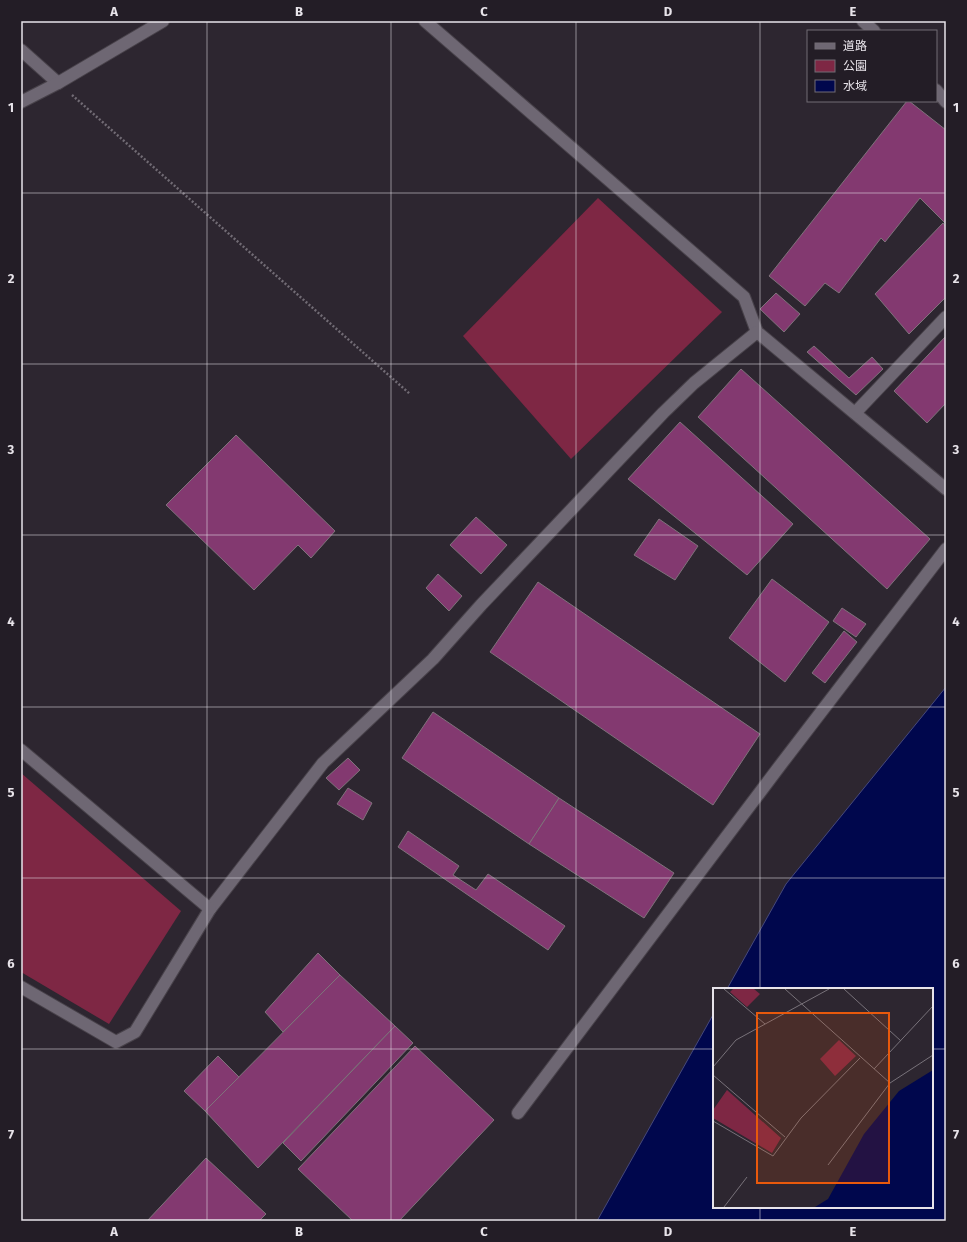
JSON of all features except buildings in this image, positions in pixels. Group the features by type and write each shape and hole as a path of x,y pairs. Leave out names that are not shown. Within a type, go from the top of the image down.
{"street":[{"path":"21,102 163,21"},
{"path":"425,21 744,297 757,332 946,489"},
{"path":"862,21 873,30"},
{"path":"21,50 58,82"},
{"path":"937,91 946,102"},
{"path":"855,413 946,317"},
{"path":"21,987 116,1042 135,1032 210,909 323,763 433,659 538,544 663,413 694,383 757,332"},
{"path":"518,1113 782,763 946,549"},
{"path":"21,750 210,909"}],"path":[{"path":"58,82 410,394"}],"green space":[{"path":"598,198 722,312 571,459 463,336"},
{"path":"21,773 181,911 109,1024 21,972"}],"water":[{"path":"946,687 946,1221 597,1221 713,1015 713,1208 933,1208 933,988 728,988 786,884"}]}
